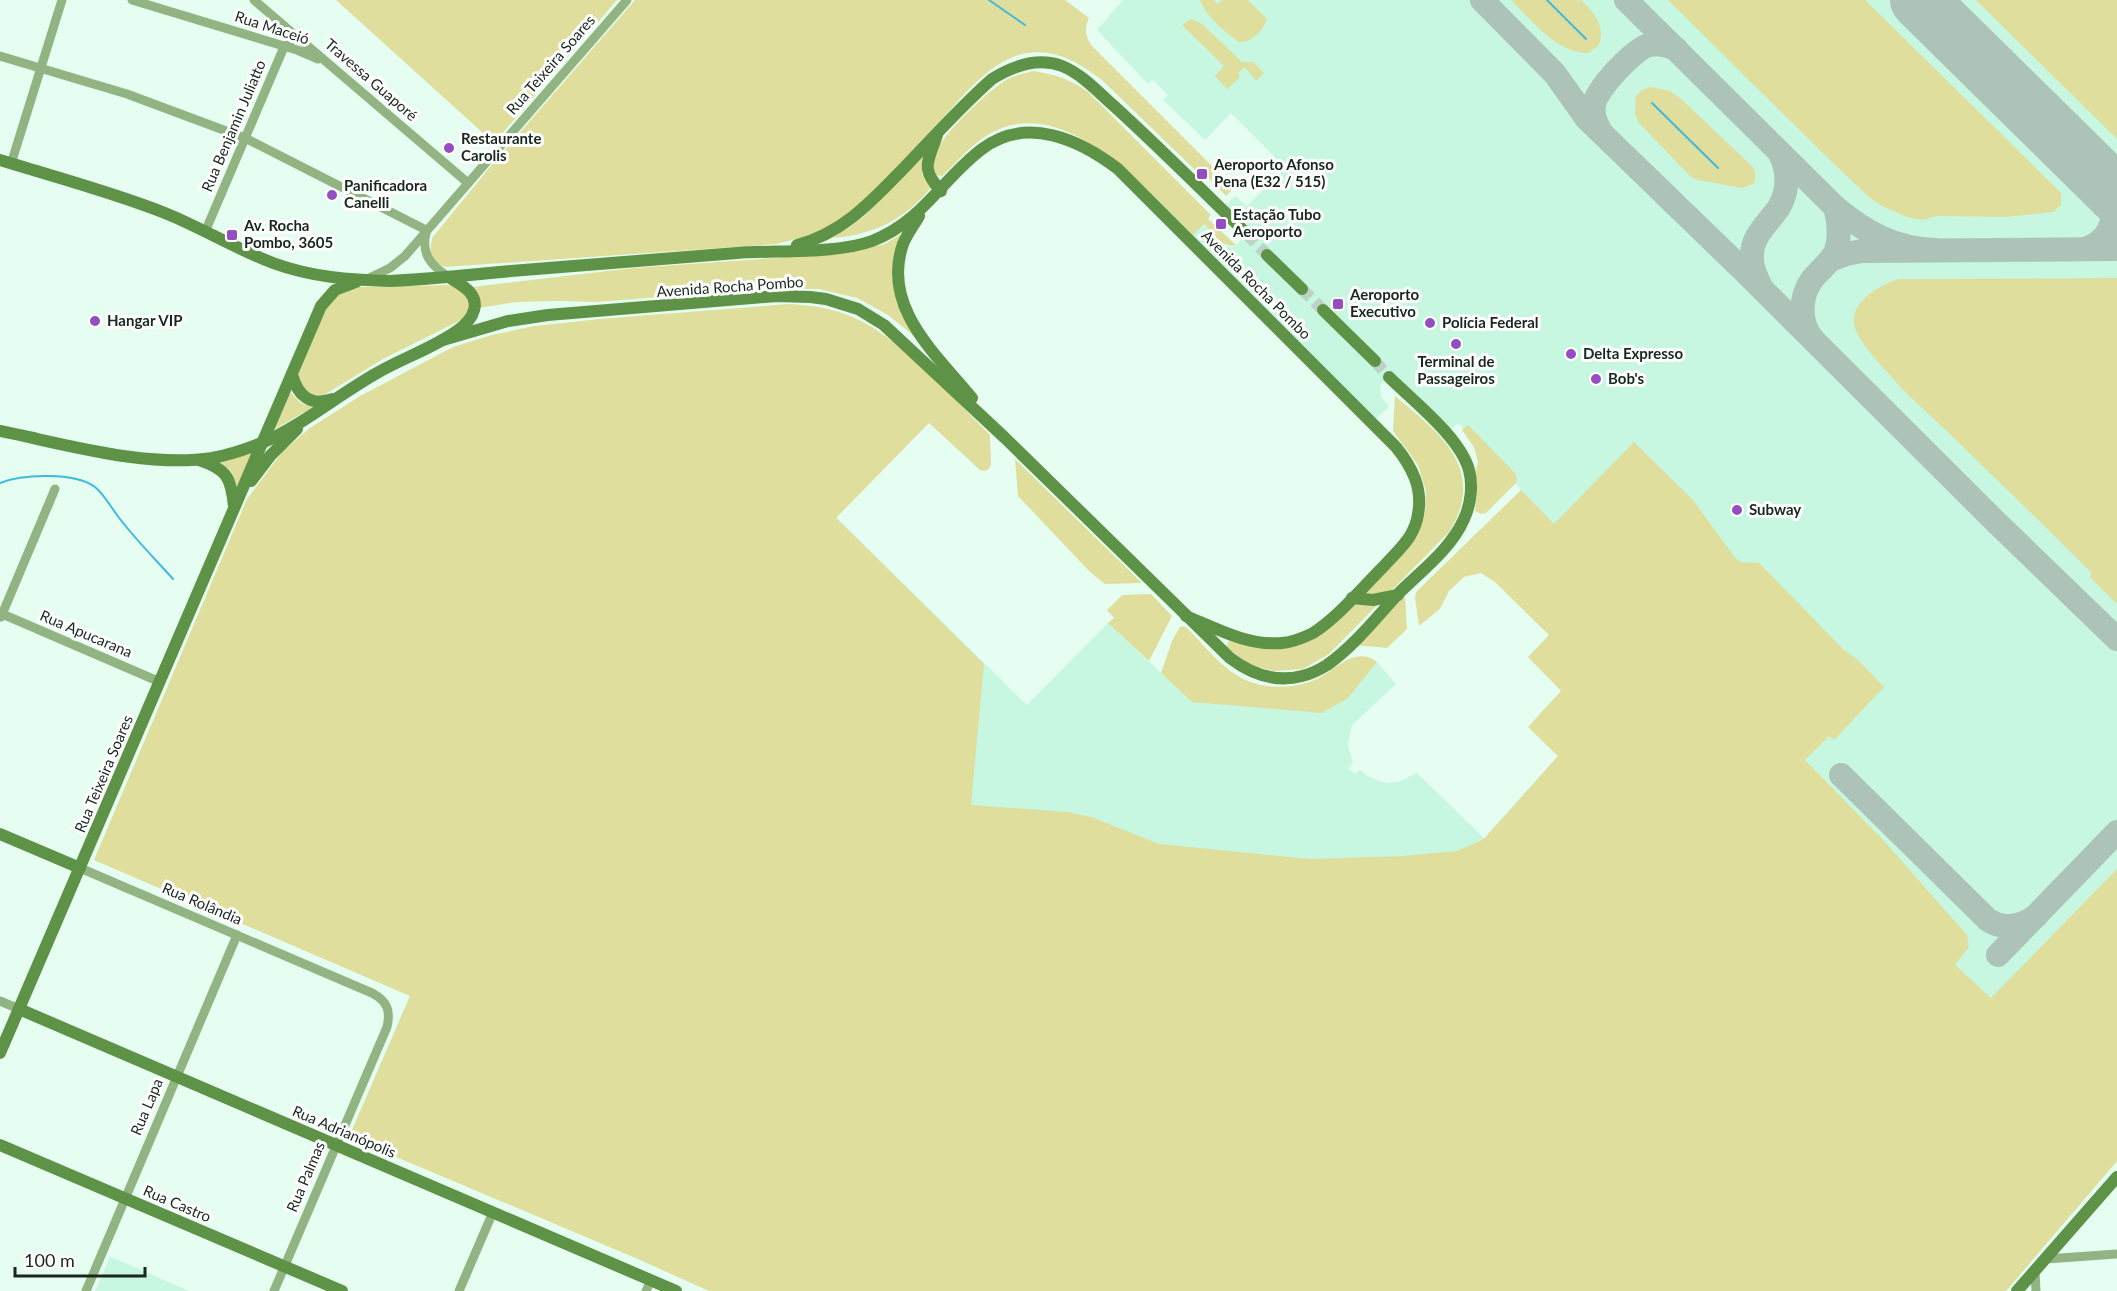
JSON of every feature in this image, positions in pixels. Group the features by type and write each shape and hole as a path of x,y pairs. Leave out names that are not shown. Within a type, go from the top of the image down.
{"main road":[{"name":"Avenida Rocha Pombo","path":"766,251 819,239 849,221 870,203 981,88 1003,72 1016,66 1033,63 1062,66 1086,81 1138,127 1246,234"},
{"path":"939,132 927,166 930,178 941,191"},
{"name":"Avenida Rocha Pombo","path":"362,280 449,277 766,251 833,249 870,242 902,226 925,207 981,149 1015,133 1046,133 1066,138 1084,146 1118,169 1384,435 1401,453 1412,471 1419,495 1415,528 1401,547 1352,598 1314,632 1283,643 1269,643 1245,639 1186,616"},
{"path":"5,162 138,203 283,266 321,276 362,280"},
{"path":"925,207 908,234 900,257 899,286 906,313 921,336 1005,437"},
{"name":"Avenida Rocha Pombo","path":"1267,255 1302,290"},
{"path":"0,431 140,457 198,459 227,454 262,443 309,417 376,374 443,340 468,321 475,306 472,294 449,277"},
{"name":"Rua Teixeira Soares","path":"0,1053 321,306 329,295 341,286 362,280"},
{"name":"Avenida Rocha Pombo","path":"443,340 498,324 548,315 777,296 826,299 858,309 884,325 1005,437 1230,658 1243,668 1272,678 1286,679 1317,671 1328,664 1444,549 1459,529 1467,512 1471,487 1464,456 1454,441 1389,377"},
{"name":"Avenida Rocha Pombo","path":"1323,310 1375,361"},
{"path":"292,374 296,388 305,397 320,401 336,398"},
{"name":"Rua Teixeira Soares","path":"235,508 270,456 309,417"},
{"path":"198,459 225,472 230,481 235,508"},
{"path":"1352,598 1373,600 1398,594"},
{"name":"Rua Rolândia","path":"0,834 80,868"},
{"name":"Rua Adrianópolis","path":"19,1009 493,1212 649,1286 676,1291"},
{"name":"Rua Castro","path":"0,1145 342,1291"},
{"path":"2017,1291 2117,1177"}],"street":[{"path":"5,162 41,68 63,0"},
{"name":"Rua Maceió","path":"132,0 297,50 332,66"},
{"name":"Travessa Guaporé","path":"254,0 468,183"},
{"name":"Rua Teixeira Soares","path":"362,280 380,274 397,263 627,0"},
{"path":"297,50 301,46 299,39"},
{"name":"Rua Benjamin Juliatto","path":"205,232 284,47 299,39"},
{"path":"0,56 136,97 245,138 426,231 424,251 429,262 436,270 449,277"},
{"path":"1,615 56,489"},
{"name":"Rua Apucarana","path":"1,615 160,682"},
{"name":"Rua Rolândia","path":"80,868 372,993 384,1001 388,1007"},
{"name":"Rua Lapa","path":"86,1291 237,935"},
{"name":"Rua Adrianópolis","path":"0,1001 19,1009"},
{"name":"Rua Palmas","path":"274,1291 387,1027 388,1007"},
{"path":"459,1291 493,1212"},
{"path":"2046,1259 2117,1254"},
{"path":"2035,1271 2036,1291"}],"shaded area":[{"path":"336,0 617,0 494,143"},
{"path":"635,0 1065,0 1089,18 1086,32 1092,46 1234,188 1226,196 1199,168 1196,171 1093,73 1055,54 1033,52 1009,59 986,73 857,207 839,223 813,234 777,244 445,267 436,263 430,253 432,238 490,167"},
{"path":"1123,0 2117,0 2117,1161 2006,1291 709,1291 349,1137 410,996 94,860 224,555 836,517 1027,705 1108,623 1192,702 1365,675 1377,662 1396,684 1352,725 1348,746 1353,762 1349,769 1355,774 1360,770 1369,777 1386,783 1398,782 1417,773 1484,838 1558,756 1528,727 1586,664 1553,524 1458,423 1451,430 1389,377 1380,385 1381,397 1389,406 1373,422 1188,239 1204,223 1226,246 1236,245 1250,231 1225,206 1235,196 1247,206 1263,190 1250,180 1274,156 1231,113 1205,140 1163,100 1168,95 1153,80 1148,84 1097,30"},
{"path":"1200,0 1214,0 1217,4 1223,0 1248,0 1267,19 1263,28 1256,35 1248,41 1239,42 1211,18"},
{"path":"1511,0 1581,0 1598,21 1601,33 1598,46 1588,53 1565,47 1545,34"},
{"path":"1668,0 1865,0 2061,193 2061,205 2053,212 2005,217 1937,216 1923,220 1907,217 1882,206 1869,197 1832,162"},
{"path":"1976,0 2117,0 2117,139"},
{"path":"1191,19 1202,24 1242,62 1253,62 1264,73 1256,81 1245,67 1238,73 1240,77 1227,89 1215,76 1224,66 1182,25"},
{"path":"1033,71 1062,78 1088,92 1211,215 1208,219 1236,245 1227,245 1204,224 1193,235 1126,170 1100,150 1072,134 1044,125 1015,125 986,136 942,176 936,175 933,164 935,153 958,123 980,100 1002,83"},
{"path":"1651,87 1670,91 1681,99 1752,166 1756,175 1753,184 1742,188 1691,177 1639,123 1635,114 1636,96 1642,90"},
{"path":"925,154 922,174 931,187 911,208 888,223 861,234 832,238 862,218"},
{"path":"901,234 896,260 901,308 914,336 888,315 857,298 819,289 761,289 597,302 517,302 478,308 472,287 633,268 843,253 885,244"},
{"path":"2117,278 2117,604 2089,576 2092,573 1895,381 1863,342 1855,329 1854,315 1862,301 1869,295 1899,279"},
{"path":"452,285 467,295 470,307 463,319 383,359 324,395 315,395 303,388 299,374 300,367 327,300 357,287"},
{"path":"788,304 833,310 851,316 877,330 911,356 990,435 991,464 990,468 985,471 980,470 929,423 836,518 984,664 971,805 1068,812 1091,817 1159,844 1311,859 1403,856 1457,851 1484,839 1558,756 1528,727 1561,691 1528,657 1549,635 1495,582 1481,573 1464,577 1449,591 1440,609 1419,626 1416,592 1521,490 1554,524 1634,442 1693,500 1736,559 1741,562 1759,563 1843,649 1858,660 1884,687 1834,740 1829,736 1805,760 1884,841 1967,935 1969,947 1955,965 1991,998 2117,869 2117,1161 2006,1291 709,1291 349,1137 410,996 94,860 247,499 283,451 310,428 360,396 453,347 492,335 534,326"},
{"path":"289,391 301,403 313,407 275,429 272,428"},
{"path":"1395,396 1442,439 1454,455 1461,471 1463,490 1460,510 1449,532 1329,654 1303,669 1274,671 1250,665 1226,647 1230,639 1307,641 1419,528 1425,511 1426,491 1418,465 1393,431"},
{"path":"1468,425 1514,472 1517,478 1516,483 1486,513 1481,514 1475,511 1477,492 1475,473 1478,462 1474,447 1462,430"},
{"path":"252,453 237,486 230,470 220,462"},
{"path":"1015,459 1142,583 1105,584 1090,572 1018,496"},
{"path":"1151,594 1172,616 1149,661 1108,623 1114,618 1107,610 1122,595"},
{"path":"1405,596 1407,629 1387,648 1355,645"},
{"path":"1183,626 1217,660 1238,676 1267,686 1289,686 1310,682 1354,657 1362,656 1377,662 1348,698 1322,713 1192,702 1161,673 1172,641 1180,627"},
{"path":"110,1257 123,1262 189,1291 95,1291"}],"waterway":[{"path":"989,0 1025,25"},
{"path":"1547,0 1586,39"},
{"path":"1652,103 1718,168"},
{"path":"0,483 34,476 62,477 86,482 103,495 120,520 173,579"}],"taxiway":[{"path":"1482,0 1555,74 1587,119 2117,639"},
{"path":"1626,0 1835,207 1881,238 1906,246 1935,250"},
{"path":"1601,132 1595,119 1594,105 1601,89 1617,70 1634,54 1649,45 1670,46 1676,49"},
{"path":"1761,287 1753,267 1753,249 1759,233 1783,200 1786,175 1779,152"},
{"path":"2086,249 2104,237 2112,222 2111,203 2104,183"},
{"path":"1812,338 1805,325 1803,302 1807,287 1835,253 1839,230 1835,207"},
{"path":"1830,260 1862,251 2117,249"},
{"path":"1841,775 1988,920 2000,925 2012,926 2024,923 2036,916"},
{"path":"1998,955 2117,832"}],"runway":[{"path":"1919,0 2117,195"}],"tunnel":[{"path":"1247,234 1267,255"},
{"path":"1302,289 1323,310"},
{"path":"1375,361 1389,377"}],"place":[{"name":"Restaurante Carolis","path":"449,148"},
{"name":"Aeroporto Afonso Pena (E32 / 515)","path":"1202,174"},
{"name":"Panificadora Canelli","path":"332,195"},
{"name":"Estação Tubo Aeroporto","path":"1221,224"},
{"name":"Av. Rocha Pombo, 3605","path":"232,235"},
{"name":"Aeroporto Executivo","path":"1338,304"},
{"name":"Hangar VIP","path":"95,321"},
{"name":"Polícia Federal","path":"1430,323"},
{"name":"Terminal de Passageiros","path":"1456,344"},
{"name":"Delta Expresso","path":"1571,354"},
{"name":"Bob's","path":"1596,379"},
{"name":"Subway","path":"1737,510"}]}
